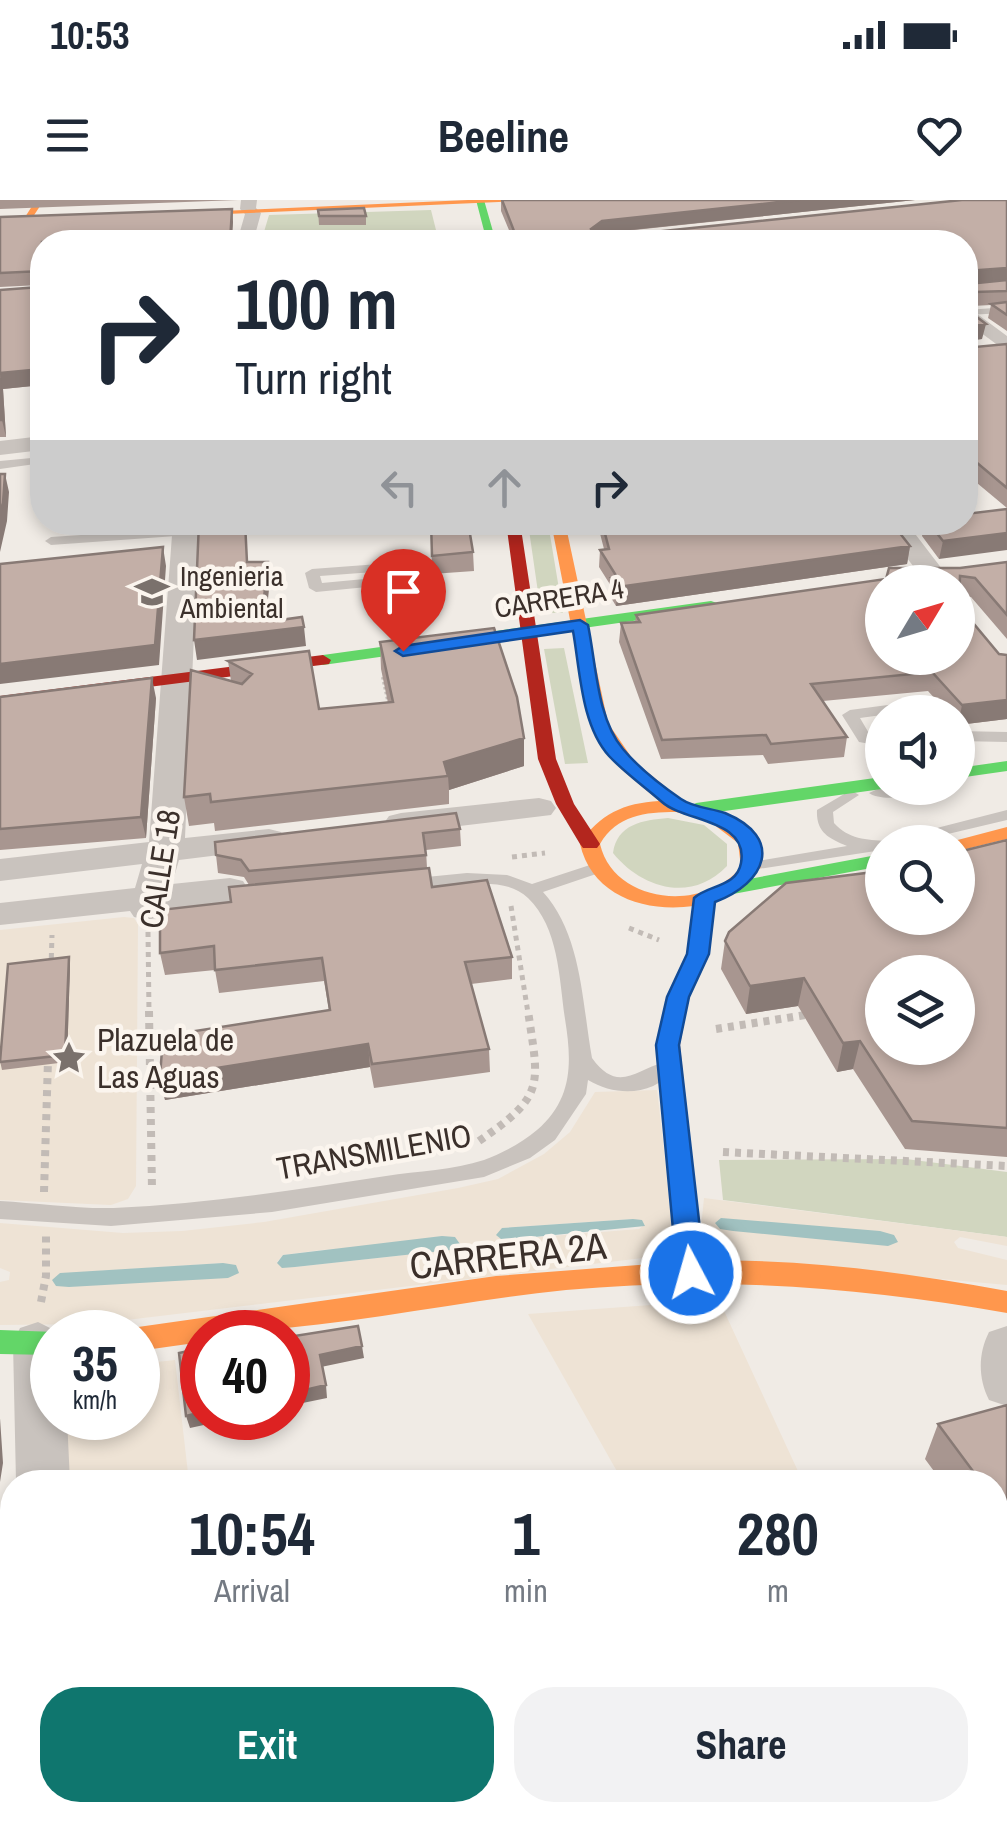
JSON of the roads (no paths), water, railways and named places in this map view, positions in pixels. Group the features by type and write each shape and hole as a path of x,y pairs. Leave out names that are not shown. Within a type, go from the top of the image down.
{"street":[{"path":"128,215 203,206 539,200"},
{"path":"481,201 489,230"},
{"path":"452,202 458,230"},
{"path":"247,230 250,205"},
{"path":"0,220 40,212"},
{"path":"0,264 40,212"},
{"path":"978,322 1007,347"},
{"path":"979,351 1007,347"},
{"path":"0,448 30,444"},
{"path":"515,535 547,759 565,804 590,844 596,868 618,888 666,901 704,898 865,854"},
{"path":"561,535 599,723 606,738 627,766 694,810 730,824 744,837 752,852 751,867 733,888"},
{"path":"903,535 927,565"},
{"name":"CALLE 18","path":"158,873 188,686 181,541"},
{"name":"CARRERA 4","path":"14,695 188,686 735,602"},
{"path":"975,770 1007,766"},
{"path":"590,844 597,829 622,813 694,810 865,785"},
{"path":"376,826 539,808"},
{"path":"975,841 1007,833"},
{"path":"0,914 299,835"},
{"path":"0,870 224,878"},
{"path":"691,1273 668,1063 678,997 698,954 704,898"},
{"name":"CARRERA 2A","path":"160,1335 525,1284 691,1273 821,1276 1007,1302"},
{"path":"1007,1347 1007,1384"},
{"path":"38,1440 41,1470"}],"lane":[{"path":"978,311 1007,310"},
{"path":"0,465 30,461"},
{"path":"51,541 181,541"},
{"path":"382,581 403,651"},
{"path":"865,713 850,715 865,739"},
{"path":"975,737 1000,738 1007,754"},
{"path":"975,781 1007,777"},
{"path":"694,810 865,794"},
{"path":"851,796 826,810 825,824 834,834 865,846"},
{"path":"965,825 1007,815"},
{"path":"751,867 865,853"},
{"path":"392,886 467,878 506,880 531,890 596,868"},
{"path":"0,923 53,918 158,873 279,896"},
{"name":"TRANSMILENIO","path":"0,1210 152,1216 272,1204 484,1169 522,1152 547,1134 575,1094 582,1059 562,940 551,912 531,890"},
{"path":"582,1059 597,1078 625,1086 648,1080 668,1063"}],"water":[{"path":"721,1218 880,1231 894,1235 898,1242 888,1246 733,1231 720,1229 715,1223"},
{"path":"642,1220 645,1226 514,1239 496,1235 502,1228"},
{"path":"455,1237 460,1244 451,1250 295,1267 282,1268 277,1263 283,1255"},
{"path":"236,1265 239,1273 228,1278 69,1287 56,1286 52,1280 60,1273"}],"place":[{"name":"Ingenieria Ambiental","path":"152,592"},
{"name":"Plazuela de Las Aguas","path":"69,1058"}]}
